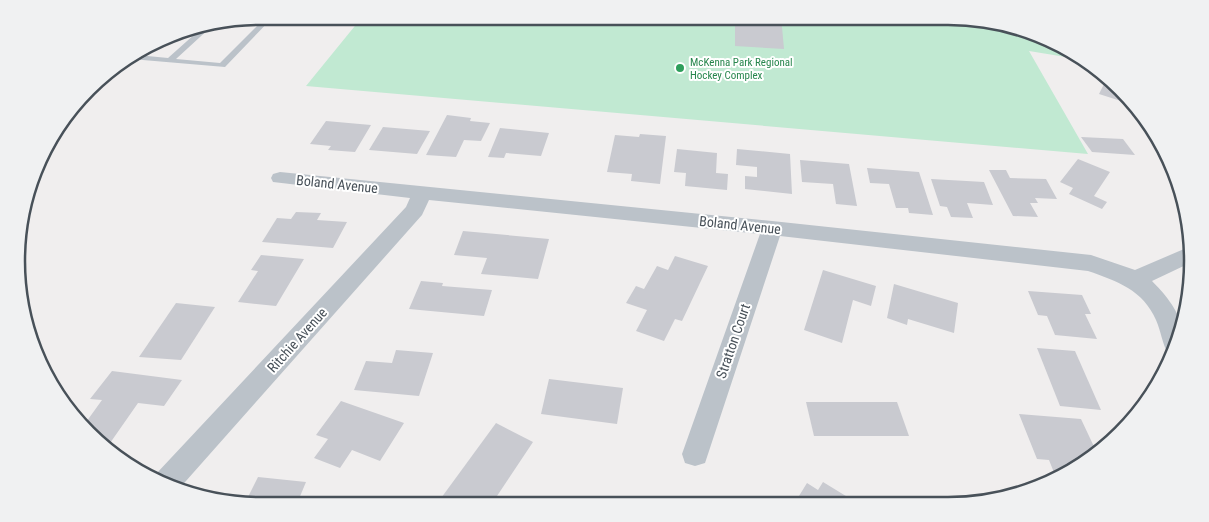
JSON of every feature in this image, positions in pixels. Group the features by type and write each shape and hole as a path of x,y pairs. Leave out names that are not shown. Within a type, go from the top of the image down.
{"street":[{"name":"Boland Avenue","path":"280,178 772,228 1091,264 1134,280"},
{"name":"Ritchie Avenue","path":"170,479 415,210 422,193"},
{"name":"Stratton Court","path":"695,454 772,228"},
{"path":"1173,330 1157,300 1134,280 1184,257"}],"lane":[{"path":"142,58 222,65 263,25"},
{"path":"170,60 201,33"}],"green space":[{"name":"McKenna Park Regional Hockey Complex","path":"356,25 948,25 979,27 1024,38 1052,49 1066,57 1029,51 1088,154 306,86"}],"building":[{"path":"735,25 782,25 784,49 735,46"},
{"path":"1104,84 1122,101 1099,94"},
{"path":"447,115 471,118 470,121 490,123 481,141 464,140 456,157 426,155"},
{"path":"326,121 371,125 355,152 328,150 331,146 310,144"},
{"path":"383,127 430,131 417,154 369,150"},
{"path":"500,128 549,133 541,156 506,153 504,158 488,157"},
{"path":"640,134 666,136 660,184 631,181 632,174 607,172 615,135 639,137"},
{"path":"1081,137 1123,139 1135,155 1092,152"},
{"path":"677,149 717,153 716,173 728,174 727,190 685,186 686,173 674,172"},
{"path":"737,149 790,154 792,194 745,189 745,176 757,177 757,167 736,165"},
{"path":"1078,159 1110,172 1094,196 1107,202 1102,209 1069,194 1073,188 1060,182"},
{"path":"800,160 849,164 857,206 836,204 833,184 802,182"},
{"path":"867,168 919,172 933,215 909,213 908,208 896,208 889,184 870,183"},
{"path":"989,170 1006,170 1010,178 1046,179 1057,199 1035,198 1038,203 1030,203 1038,217 1013,216"},
{"path":"931,179 984,182 993,205 967,203 973,218 951,217 947,207 940,206"},
{"path":"296,212 321,213 317,220 347,222 333,248 262,242 277,218 291,219"},
{"path":"463,231 549,239 538,279 481,274 487,258 454,255"},
{"path":"261,255 304,259 276,306 238,302 258,271 251,270"},
{"path":"675,256 708,266 682,321 675,319 664,341 636,331 647,310 626,303 636,286 644,289 657,266 668,270"},
{"path":"823,270 876,286 871,306 853,300 842,343 804,330"},
{"path":"421,281 443,283 442,286 492,290 484,316 409,309"},
{"path":"894,284 958,303 954,333 908,319 907,325 887,318"},
{"path":"1028,291 1082,295 1091,314 1085,314 1097,339 1055,335 1047,316 1038,315"},
{"path":"176,303 215,307 181,360 139,357"},
{"path":"1037,348 1075,351 1101,410 1060,406"},
{"path":"396,350 433,353 419,396 354,390 366,361 392,363"},
{"path":"112,371 182,380 164,406 138,403 110,443 87,421 102,400 90,399"},
{"path":"549,379 623,388 617,424 541,414"},
{"path":"341,401 404,423 380,461 352,450 340,468 314,458 328,439 316,435"},
{"path":"806,402 897,402 909,436 814,436"},
{"path":"1019,414 1081,419 1094,446 1054,472 1049,460 1037,459"},
{"path":"496,423 533,442 496,497 442,497"},
{"path":"258,477 306,482 300,497 248,496"},
{"path":"823,482 848,497 798,497 807,483 818,490"}],"place":[{"name":"McKenna Park Regional Hockey Complex","path":"680,68"}]}
